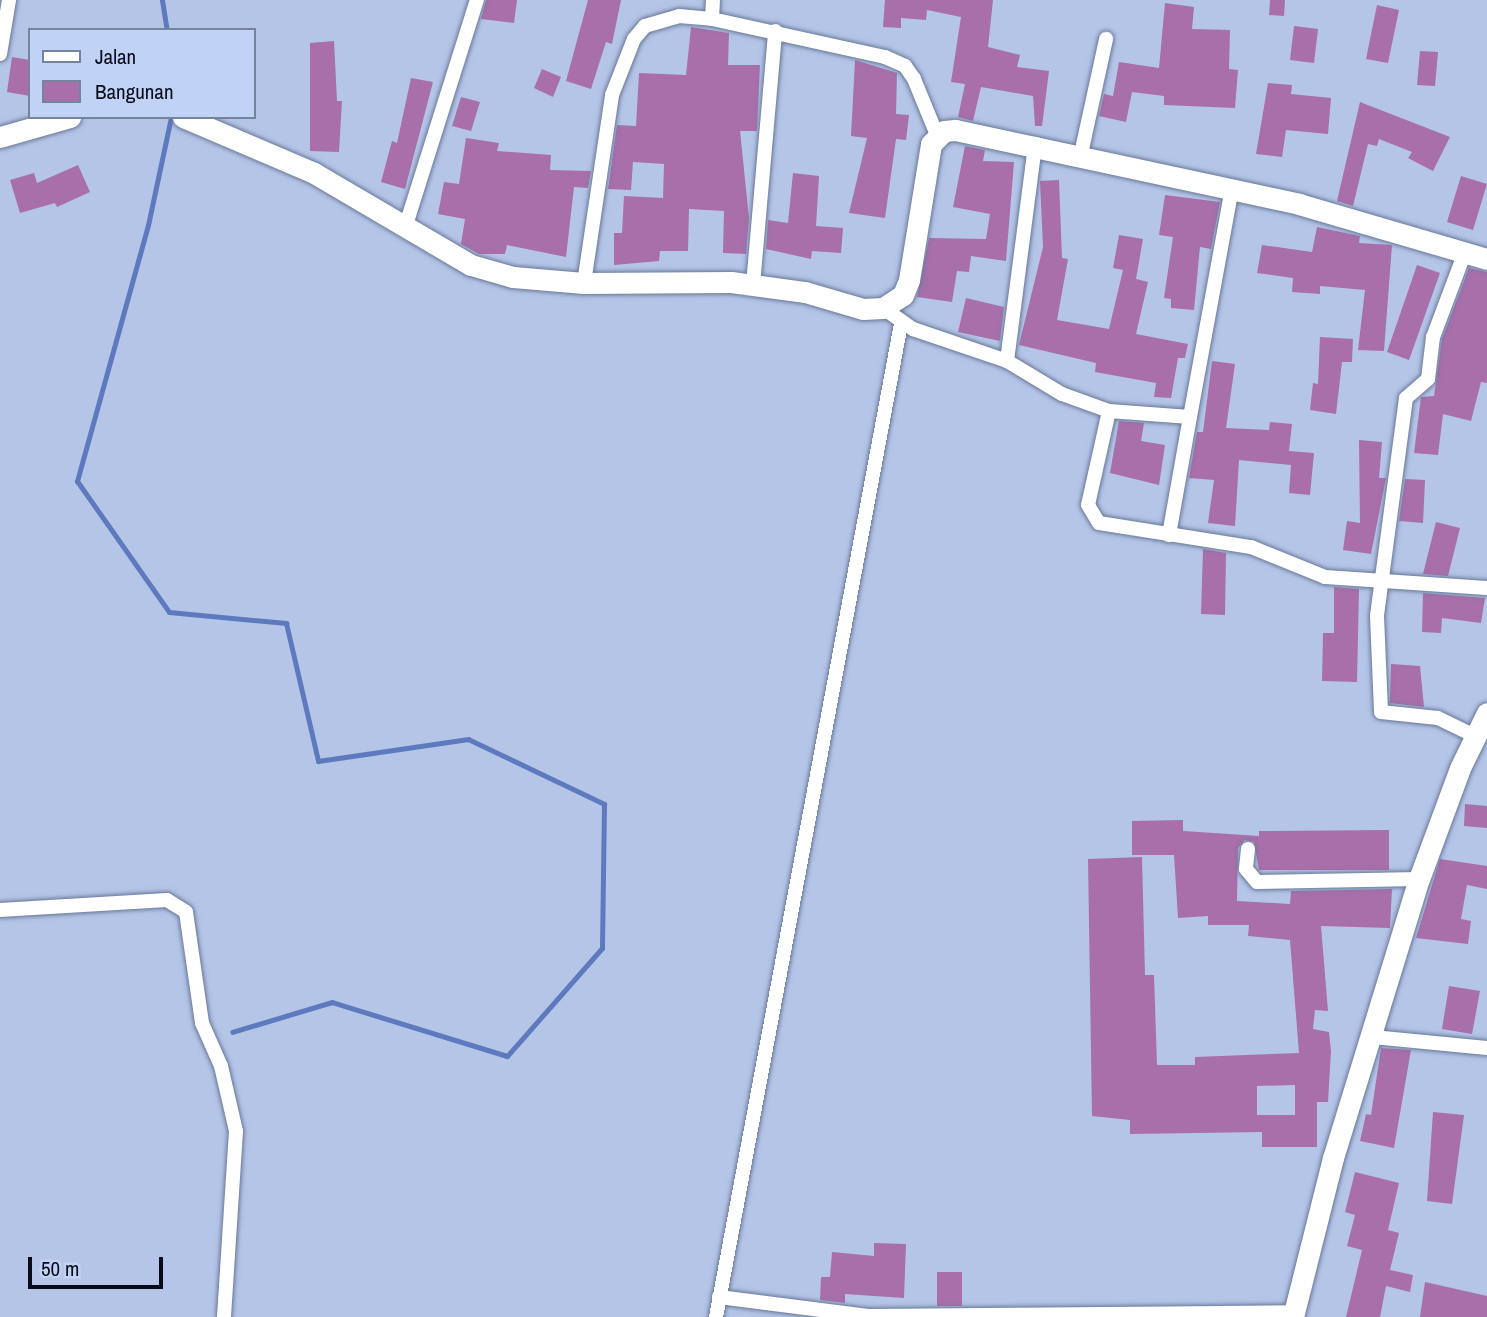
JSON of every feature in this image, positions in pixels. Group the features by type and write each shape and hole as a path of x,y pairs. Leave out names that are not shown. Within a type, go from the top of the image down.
{"street":[{"path":"0,54 9,0"},
{"path":"405,228 477,0"},
{"path":"712,19 713,0"},
{"path":"192,120 314,173 405,228 493,273 584,283 753,285 863,309 883,307 903,295 909,280 929,153 937,135 905,66 775,31 712,19 661,20 634,39 621,65 600,150 584,283"},
{"path":"753,285 775,31"},
{"path":"1081,153 1106,39"},
{"path":"0,137 63,119"},
{"path":"937,135 968,131 1081,153 1232,189 1487,260"},
{"path":"1007,361 1035,144"},
{"path":"1169,535 1232,189"},
{"path":"1465,252 1433,337 1428,379 1406,398 1380,578 1381,712 1438,718 1475,736"},
{"path":"883,307 901,324 1007,361 1062,394 1109,411 1190,417"},
{"path":"716,1317 901,324"},
{"path":"1109,411 1088,505 1091,516 1108,526 1251,547 1325,577 1380,578 1487,589"},
{"path":"719,1297 868,1316 1294,1315 1333,1158 1419,879 1475,736 1487,713"},
{"path":"1248,849 1247,869 1257,881 1419,879"},
{"path":"0,910 167,900 186,912 202,1023 221,1066 236,1131 224,1317"},
{"path":"1372,1037 1487,1048"}],"building":[{"path":"486,0 517,0 514,23 481,19"},
{"path":"588,0 621,0 612,44 606,42 591,89 566,81"},
{"path":"885,0 993,0 988,47 1020,55 1017,67 1049,71 1042,126 1035,126 1033,96 981,87 973,121 958,117 965,84 951,82 961,17 927,10 926,20 901,18 901,28 883,27"},
{"path":"1270,0 1285,0 1284,16 1269,15"},
{"path":"1165,3 1194,7 1192,29 1230,30 1229,69 1238,70 1235,108 1164,105 1164,96 1132,92 1126,122 1099,116 1104,94 1113,96 1119,62 1159,68"},
{"path":"1377,5 1399,10 1388,63 1366,59"},
{"path":"1294,26 1318,29 1314,63 1290,60"},
{"path":"691,27 729,33 728,65 760,65 757,131 740,131 749,218 746,254 723,253 724,211 689,209 688,251 660,251 659,261 614,265 614,233 622,233 624,196 663,198 664,164 633,162 631,190 608,189 617,125 636,126 639,73 686,75"},
{"path":"334,41 337,101 342,101 339,152 310,151 310,43"},
{"path":"1420,51 1438,52 1435,86 1417,85"},
{"path":"12,57 28,60 28,96 7,92"},
{"path":"855,60 897,73 896,114 909,115 906,140 896,139 885,218 849,213 867,138 851,136"},
{"path":"542,69 561,77 553,97 534,88"},
{"path":"411,78 433,82 405,189 381,182 392,141 397,143"},
{"path":"1268,83 1292,85 1291,94 1331,98 1328,134 1286,130 1282,157 1256,154"},
{"path":"461,97 480,102 471,131 452,126"},
{"path":"1360,102 1450,137 1433,171 1408,158 1412,152 1379,139 1377,146 1368,144 1353,206 1337,201"},
{"path":"466,138 499,143 497,151 551,155 550,170 591,171 588,188 574,187 566,257 507,245 505,254 479,254 461,244 465,219 438,214 444,182 459,184"},
{"path":"965,146 985,150 983,161 1014,162 1006,261 971,256 969,272 957,271 952,302 917,297 929,238 986,239 990,214 953,207"},
{"path":"78,165 90,192 57,207 55,203 20,213 10,180 34,173 37,183"},
{"path":"793,173 819,176 816,226 843,228 841,253 812,251 811,259 766,249 768,220 788,223"},
{"path":"1461,176 1487,184 1473,230 1447,222"},
{"path":"1059,180 1062,258 1068,259 1057,320 1109,329 1123,270 1113,268 1119,235 1143,239 1136,279 1148,282 1136,334 1188,344 1185,358 1178,358 1171,398 1154,397 1156,383 1095,372 1096,363 1019,345 1043,247 1040,181"},
{"path":"1165,195 1220,202 1211,249 1200,247 1194,310 1171,308 1171,299 1164,298 1173,237 1159,235"},
{"path":"1317,227 1360,236 1359,243 1392,245 1384,351 1358,350 1365,290 1320,286 1320,294 1292,292 1293,278 1257,273 1262,245 1312,252"},
{"path":"1417,265 1440,273 1409,360 1387,352"},
{"path":"1469,268 1487,272 1487,383 1481,382 1471,421 1443,414 1438,455 1414,453 1421,397 1434,396 1442,339"},
{"path":"966,298 1004,307 1000,341 958,332"},
{"path":"1320,337 1353,339 1352,362 1342,362 1336,414 1310,410 1313,383 1318,384"},
{"path":"1212,361 1235,364 1226,428 1269,430 1270,422 1292,424 1289,451 1314,453 1310,495 1289,493 1291,465 1239,460 1235,526 1208,523 1214,480 1189,478 1197,432 1203,432"},
{"path":"1119,421 1144,423 1141,441 1165,445 1159,485 1110,473"},
{"path":"1359,440 1382,442 1379,478 1386,478 1371,554 1343,550 1347,521 1360,523"},
{"path":"1405,479 1425,480 1423,523 1399,521"},
{"path":"1436,522 1460,528 1448,576 1423,574"},
{"path":"1203,549 1226,553 1225,615 1201,614"},
{"path":"1334,587 1359,589 1357,682 1322,681 1323,633 1334,633"},
{"path":"1423,593 1485,598 1481,623 1442,618 1441,633 1422,632"},
{"path":"1391,664 1420,666 1424,707 1390,703"},
{"path":"1465,804 1487,806 1487,828 1464,826"},
{"path":"1183,820 1183,831 1259,836 1259,831 1389,830 1389,870 1259,870 1254,842 1245,840 1238,848 1237,901 1290,904 1291,891 1392,889 1390,928 1321,926 1328,1011 1315,1010 1313,1029 1329,1032 1331,1051 1328,1102 1317,1102 1317,1147 1262,1147 1262,1132 1130,1134 1130,1120 1092,1116 1088,859 1142,857 1145,975 1154,975 1157,1065 1195,1065 1195,1057 1299,1053 1290,940 1248,936 1249,925 1208,925 1208,916 1178,918 1174,855 1132,855 1132,821","holes":["1295,1085 1295,1115 1257,1115 1257,1086"]},
{"path":"1440,859 1487,866 1487,889 1467,885 1461,919 1471,921 1468,944 1416,938"},
{"path":"1449,986 1480,991 1472,1034 1442,1029"},
{"path":"1381,1048 1411,1050 1394,1148 1360,1141 1366,1114 1371,1115"},
{"path":"1433,1112 1464,1115 1452,1204 1427,1201"},
{"path":"1355,1172 1399,1183 1388,1230 1399,1233 1390,1270 1413,1275 1410,1292 1386,1286 1380,1317 1346,1317 1362,1250 1347,1246 1355,1215 1345,1212"},
{"path":"874,1243 906,1244 904,1298 845,1294 845,1303 820,1300 821,1277 830,1277 832,1252 874,1256"},
{"path":"937,1272 962,1272 962,1306 937,1306"},
{"path":"1425,1282 1487,1296 1487,1317 1420,1317"}],"waterway":[{"path":"162,0 167,28"},
{"path":"171,119 148,225 77,481 169,612 286,623 318,761 468,739 604,804 602,948 507,1056 332,1002 232,1032"}]}
